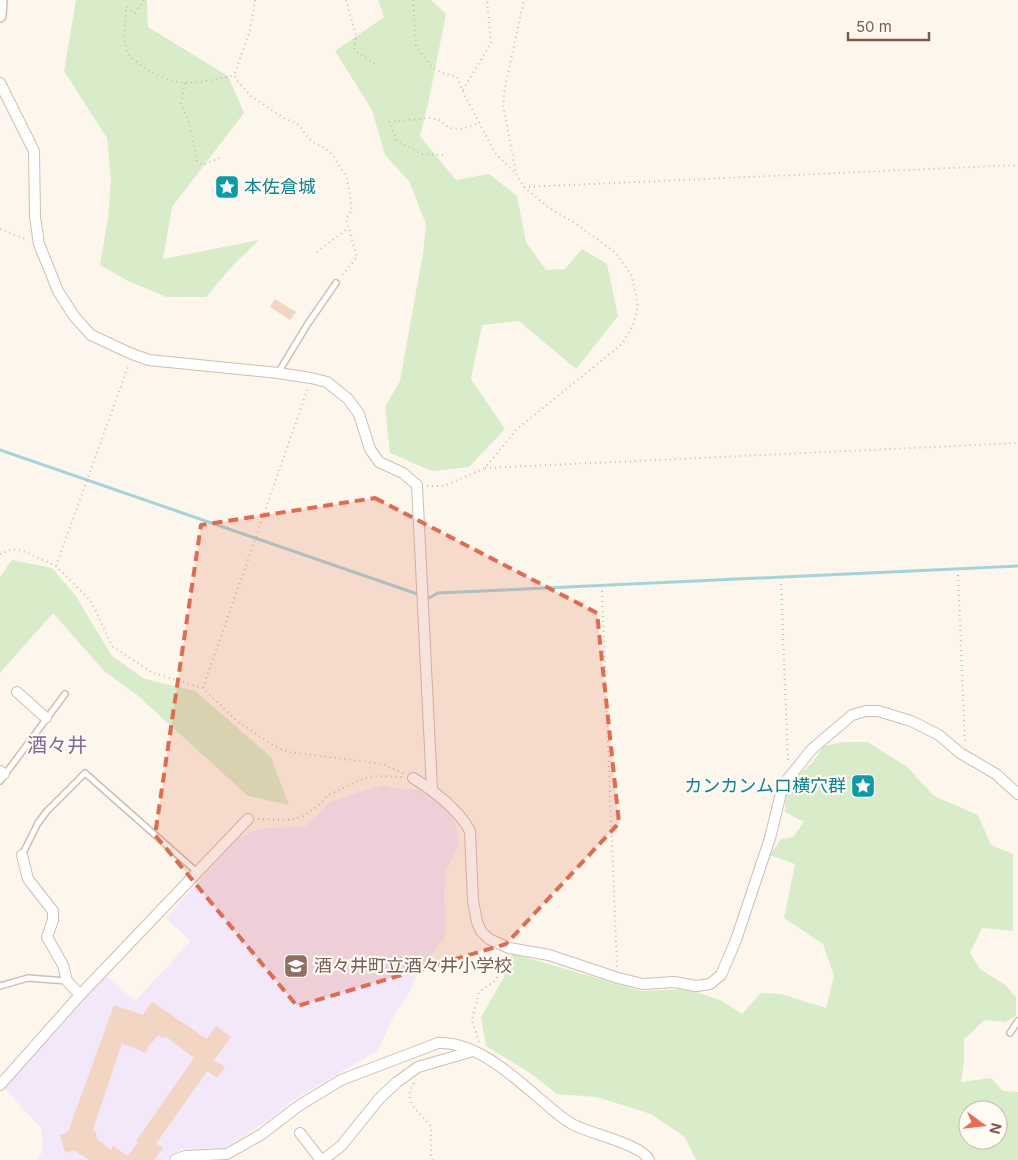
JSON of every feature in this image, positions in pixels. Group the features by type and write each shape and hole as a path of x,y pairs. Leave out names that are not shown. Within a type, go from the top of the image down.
{"street":[{"path":"0,16 1,0"},
{"path":"0,83 34,151 35,217 39,244 58,291 74,316 91,335 132,354 156,361 278,373 327,382 348,399 359,414 370,449 379,462 403,473 417,486 432,789"},
{"path":"18,692 46,718"},
{"path":"413,778 432,789 465,822 470,831 473,901 477,922 481,931 496,943 509,948 549,955 618,978 643,984 674,982 696,986 710,984 721,975 736,940 770,838 783,785 812,749 852,715 866,711 878,711 911,721 938,735 966,756 996,774 1018,794"},
{"path":"1,1083 80,995 248,819"},
{"path":"22,855 28,879 53,911 54,920 47,937 63,966 67,981 80,995"},
{"path":"175,1160 185,1156 227,1154 262,1134 296,1107 341,1080 438,1044 448,1043 473,1051 500,1066 573,1125 629,1146 646,1155 649,1160"},
{"path":"300,1133 322,1160 341,1146 379,1099 397,1082 418,1067 473,1051"}],"lane":[{"path":"278,373 336,283"},
{"path":"1,775 65,694"},
{"path":"22,855 42,817 85,773 198,873"},
{"path":"0,978 2,985 28,978 67,981"},
{"path":"1010,1033 1018,1021"}],"path":[{"path":"144,0 135,13 126,7 124,39 129,56 150,71 167,79 185,83 202,83 234,75"},
{"path":"234,75 250,31 255,0"},
{"path":"346,0 356,35 354,50 377,65"},
{"path":"413,0 416,46 432,67 442,73 457,77 495,153 516,174 524,187 548,208 575,223 616,253 632,276 638,307 633,325 622,344 517,429 485,468"},
{"path":"463,92 490,43 487,0"},
{"path":"516,174 503,104 524,0"},
{"path":"234,75 251,96 284,119 297,123 312,142 325,148 332,154 346,178 352,210 346,218 357,257 336,283"},
{"path":"185,83 180,103 190,125 197,161 203,164 222,157"},
{"path":"443,154 422,154 396,141 389,122 430,118 440,120 449,128 461,129 480,123"},
{"path":"524,187 1018,165"},
{"path":"0,229 39,244"},
{"path":"317,252 348,229"},
{"path":"56,566 132,354"},
{"path":"203,688 311,378"},
{"path":"417,486 444,486 485,468 1018,443"},
{"path":"0,554 13,549 23,550 56,566 91,601 112,646 153,673 203,688 237,721 274,746 289,752 383,764 413,778"},
{"path":"958,575 966,756"},
{"path":"781,584 788,778"},
{"path":"602,591 618,978"},
{"path":"248,819 290,820 303,816 318,806 328,795 365,778 382,776 413,778"},
{"path":"483,1056 472,1020 479,992 496,980 509,948"},
{"path":"417,1080 409,1092 408,1098 431,1127 431,1156 433,1160"}],"highlighted area":[{"path":"375,498 597,613 619,823 506,944 297,1006 155,835 201,525"}],"shaded area":[{"name":"酒々井町立酒々井小学校","path":"383,785 393,788 418,790 433,796 452,815 459,843 446,871 444,893 446,935 417,974 410,991 394,1016 378,1050 290,1102 269,1120 224,1148 181,1149 165,1160 37,1160 41,1154 43,1143 41,1128 4,1088 106,976 135,1001 191,941 166,918 238,838 259,829 306,826 330,802"}],"green space":[{"path":"76,0 147,0 148,27 228,76 244,113 172,207 163,259 259,240 233,265 206,297 167,297 130,282 100,265 108,218 111,178 107,138 64,71"},
{"path":"378,0 431,0 446,14 420,136 456,180 489,174 517,196 526,242 546,270 565,269 582,249 607,264 618,316 576,369 519,321 482,325 471,379 505,429 469,467 432,471 390,453 385,407 400,381 423,253 426,224 409,181 385,155 372,110 335,51 384,17"},
{"path":"12,560 52,568 75,595 112,656 145,679 195,691 271,757 289,805 248,796 137,695 104,671 53,613 0,673 0,577"},
{"path":"843,742 868,742 907,767 934,796 978,815 991,845 1013,854 1013,931 982,928 970,953 981,970 1004,984 1016,997 1016,1016 1005,1022 985,1020 964,1039 964,1061 961,1082 991,1078 1003,1091 1018,1092 1018,1160 696,1160 685,1137 651,1114 597,1097 557,1094 530,1073 486,1046 481,1017 504,977 509,958 514,954 641,991 687,989 720,1000 742,1014 761,993 781,994 826,1008 834,976 823,944 784,918 795,864 770,855 781,839 793,837 804,822 785,812 786,794 792,781 812,763 824,746"}],"building":[{"path":"275,299 296,312 290,320 270,307"},
{"path":"152,1002 207,1039 216,1026 231,1037 214,1060 225,1067 217,1078 207,1071 156,1144 163,1148 154,1160 89,1160 74,1150 65,1153 60,1135 68,1132 114,1005 143,1015","holes":["158,1035 162,1038 165,1036 194,1058 136,1141 138,1142 128,1156 113,1146 111,1150 97,1139 93,1129 122,1044 138,1049 143,1053 146,1052"]}],"waterway":[{"path":"0,450 429,598 438,593 1018,566"}],"place":[{"name":"本佐倉城","path":"227,187"},
{"name":"カンカンムロ横穴群","path":"863,786"},
{"name":"酒々井町立酒々井小学校","path":"296,966"}],"district":[{"name":"酒々井","path":"57,745"}]}
